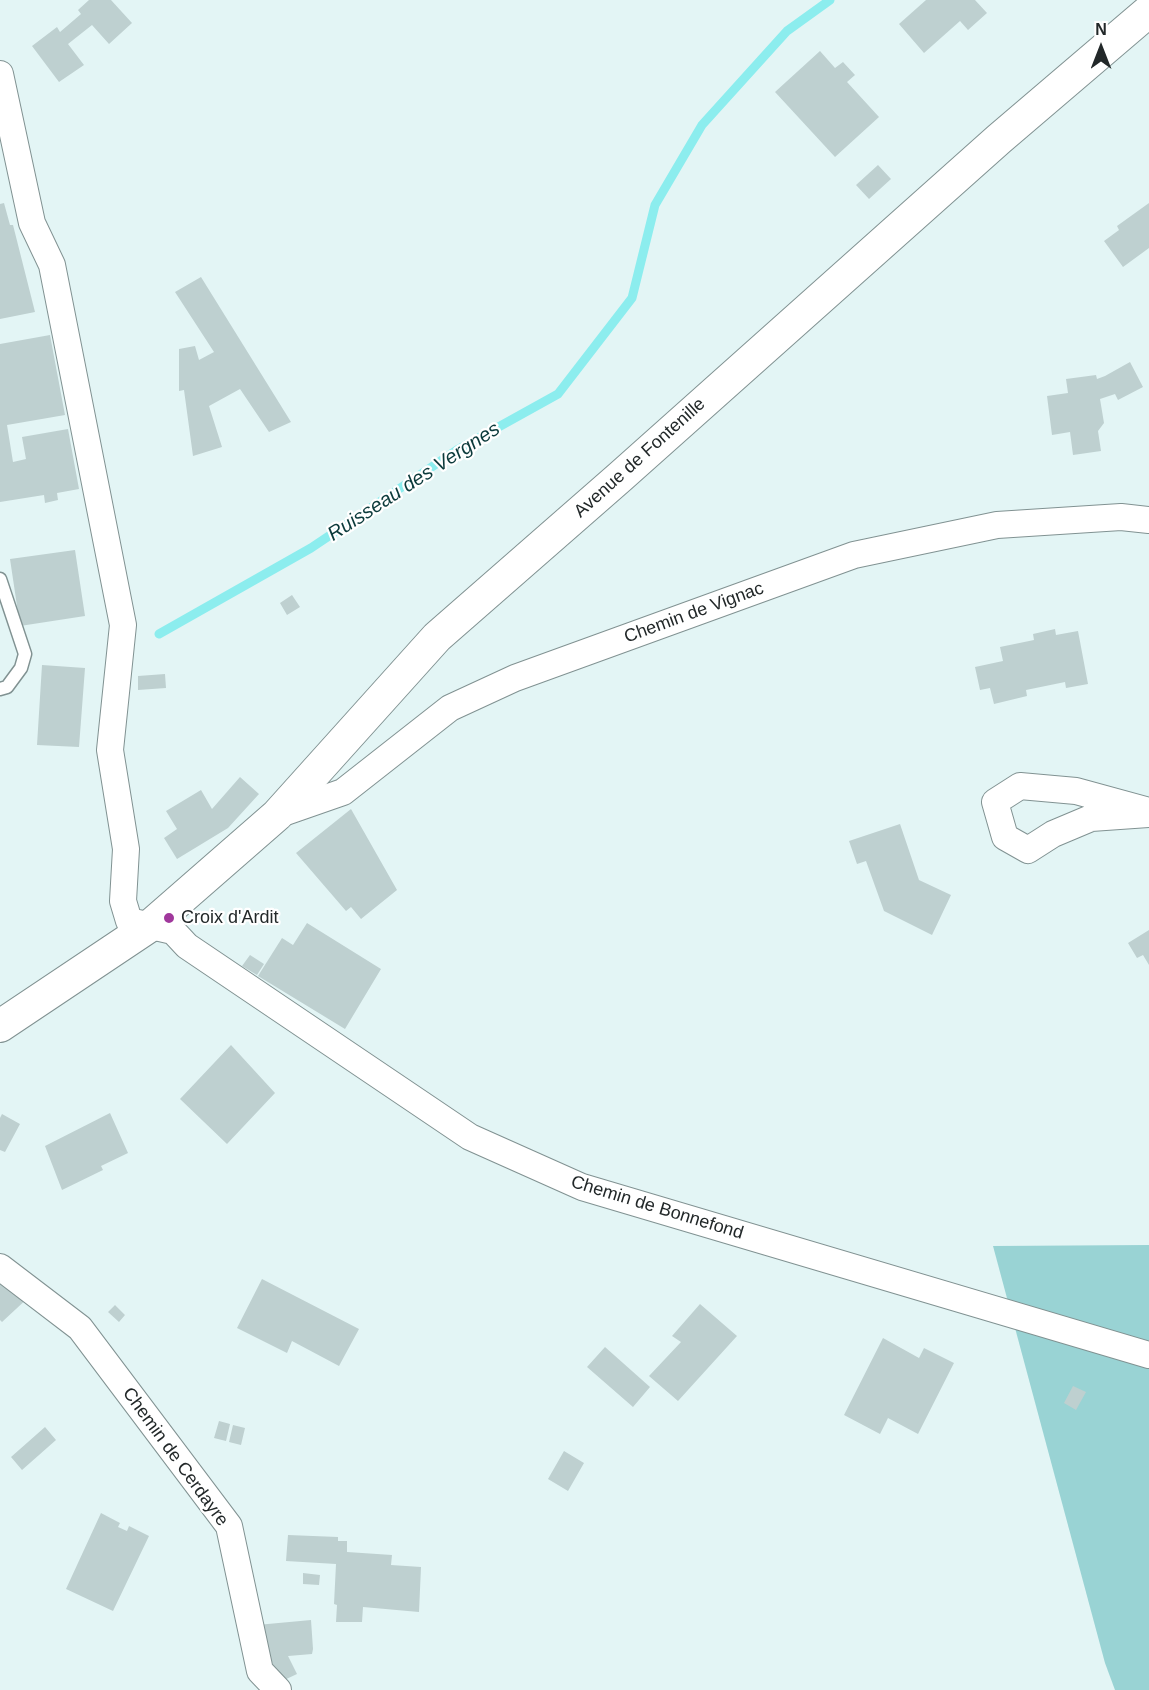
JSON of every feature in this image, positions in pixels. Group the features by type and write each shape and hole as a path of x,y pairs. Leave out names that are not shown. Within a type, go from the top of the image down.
{"street":[{"name":"Avenue de Fontenille","path":"0,1026 151,925 277,815 437,638 999,139 1149,11"},
{"name":"Chemin de Bonnefond","path":"0,74 32,223 52,265 122,614 123,625 110,750 126,849 123,901 129,921 173,931 188,946 471,1137 582,1187 1149,1355"},
{"name":"Chemin de Vignac","path":"277,815 343,792 450,708 515,678 855,555 997,525 1121,517 1149,520"},
{"path":"1020,786 1076,791 1149,813 1091,818 1053,834 1028,850 1005,837 995,802 1020,786"},
{"name":"Chemin de Cerdayre","path":"0,1267 80,1328 229,1526 260,1671 278,1690"}],"lane":[{"path":"0,579 25,654 21,668 7,687 0,689"}],"shaded area":[{"path":"1149,1245 1149,1690 1115,1690 1105,1663 993,1246"}],"building":[{"path":"89,0 111,0 132,23 109,44 92,25 68,44 84,65 59,82 32,46 57,27 60,32 81,14 78,10"},
{"path":"926,0 975,0 987,13 968,30 960,21 924,53 899,24"},
{"path":"820,51 835,68 843,62 855,75 847,82 879,117 835,157 775,92"},
{"path":"878,165 891,179 869,199 856,185"},
{"path":"4,203 10,225 13,225 35,312 0,319 0,204"},
{"path":"1149,203 1149,248 1123,267 1104,241 1119,230 1117,226"},
{"path":"201,277 291,422 269,432 240,389 209,406 222,447 193,456 184,390 179,391 179,349 195,346 199,360 214,352 175,292"},
{"path":"50,335 65,415 7,425 13,462 26,459 22,437 68,429 79,489 57,493 58,500 45,503 44,495 0,502 0,344"},
{"path":"1130,362 1143,387 1118,400 1115,394 1100,399 1104,423 1098,431 1101,451 1073,455 1070,432 1052,435 1047,396 1068,393 1066,379 1096,375 1097,379"},
{"path":"75,550 85,616 20,626 10,559"},
{"path":"292,595 300,607 287,615 280,603"},
{"path":"1055,629 1056,635 1078,631 1088,684 1066,688 1065,682 1026,690 1027,696 994,704 990,688 980,690 975,667 1003,661 1000,647 1034,640 1033,634"},
{"path":"42,665 85,668 79,747 37,745"},
{"path":"165,674 166,688 138,690 138,676"},
{"path":"240,777 259,794 228,828 177,859 164,838 177,829 166,811 201,790 212,809"},
{"path":"351,809 397,890 361,919 351,907 346,911 296,853"},
{"path":"900,824 919,880 951,895 932,935 884,911 866,861 857,864 849,841"},
{"path":"307,923 381,969 345,1029 258,976 282,938 293,945"},
{"path":"1149,930 1149,965 1143,955 1137,958 1128,943"},
{"path":"250,955 264,964 257,975 242,966"},
{"path":"231,1045 275,1093 227,1144 180,1099"},
{"path":"110,1113 128,1153 101,1166 103,1170 62,1190 45,1146"},
{"path":"2,1114 20,1124 5,1152 0,1150"},
{"path":"0,1274 30,1296 2,1322 0,1320"},
{"path":"262,1279 359,1329 339,1366 292,1341 287,1353 237,1328"},
{"path":"700,1304 737,1336 678,1401 649,1376 681,1342 672,1336"},
{"path":"115,1305 125,1315 119,1322 108,1312"},
{"path":"883,1338 919,1358 924,1348 954,1363 918,1434 888,1418 880,1434 844,1415"},
{"path":"605,1347 650,1387 633,1407 587,1367"},
{"path":"1073,1386 1086,1392 1076,1410 1064,1403"},
{"path":"219,1421 230,1424 226,1441 214,1438"},
{"path":"233,1425 245,1428 241,1445 229,1442"},
{"path":"45,1427 56,1440 22,1470 11,1457"},
{"path":"564,1451 584,1463 568,1491 548,1479"},
{"path":"101,1513 120,1523 118,1527 127,1531 129,1526 149,1536 113,1611 66,1589"},
{"path":"288,1535 338,1537 338,1541 347,1541 347,1552 392,1555 391,1565 421,1567 419,1612 363,1607 362,1622 336,1622 337,1605 334,1604 336,1564 286,1561"},
{"path":"303,1573 320,1575 319,1585 303,1584"},
{"path":"311,1620 312,1654 288,1656 297,1674 280,1682 257,1625"}],"waterway":[{"name":"Ruisseau des Vergnes","path":"159,634 311,548 457,450 558,394 632,298 655,205 702,125 787,31 830,0"}],"place":[{"name":"Croix d'Ardit","path":"169,918"}]}
